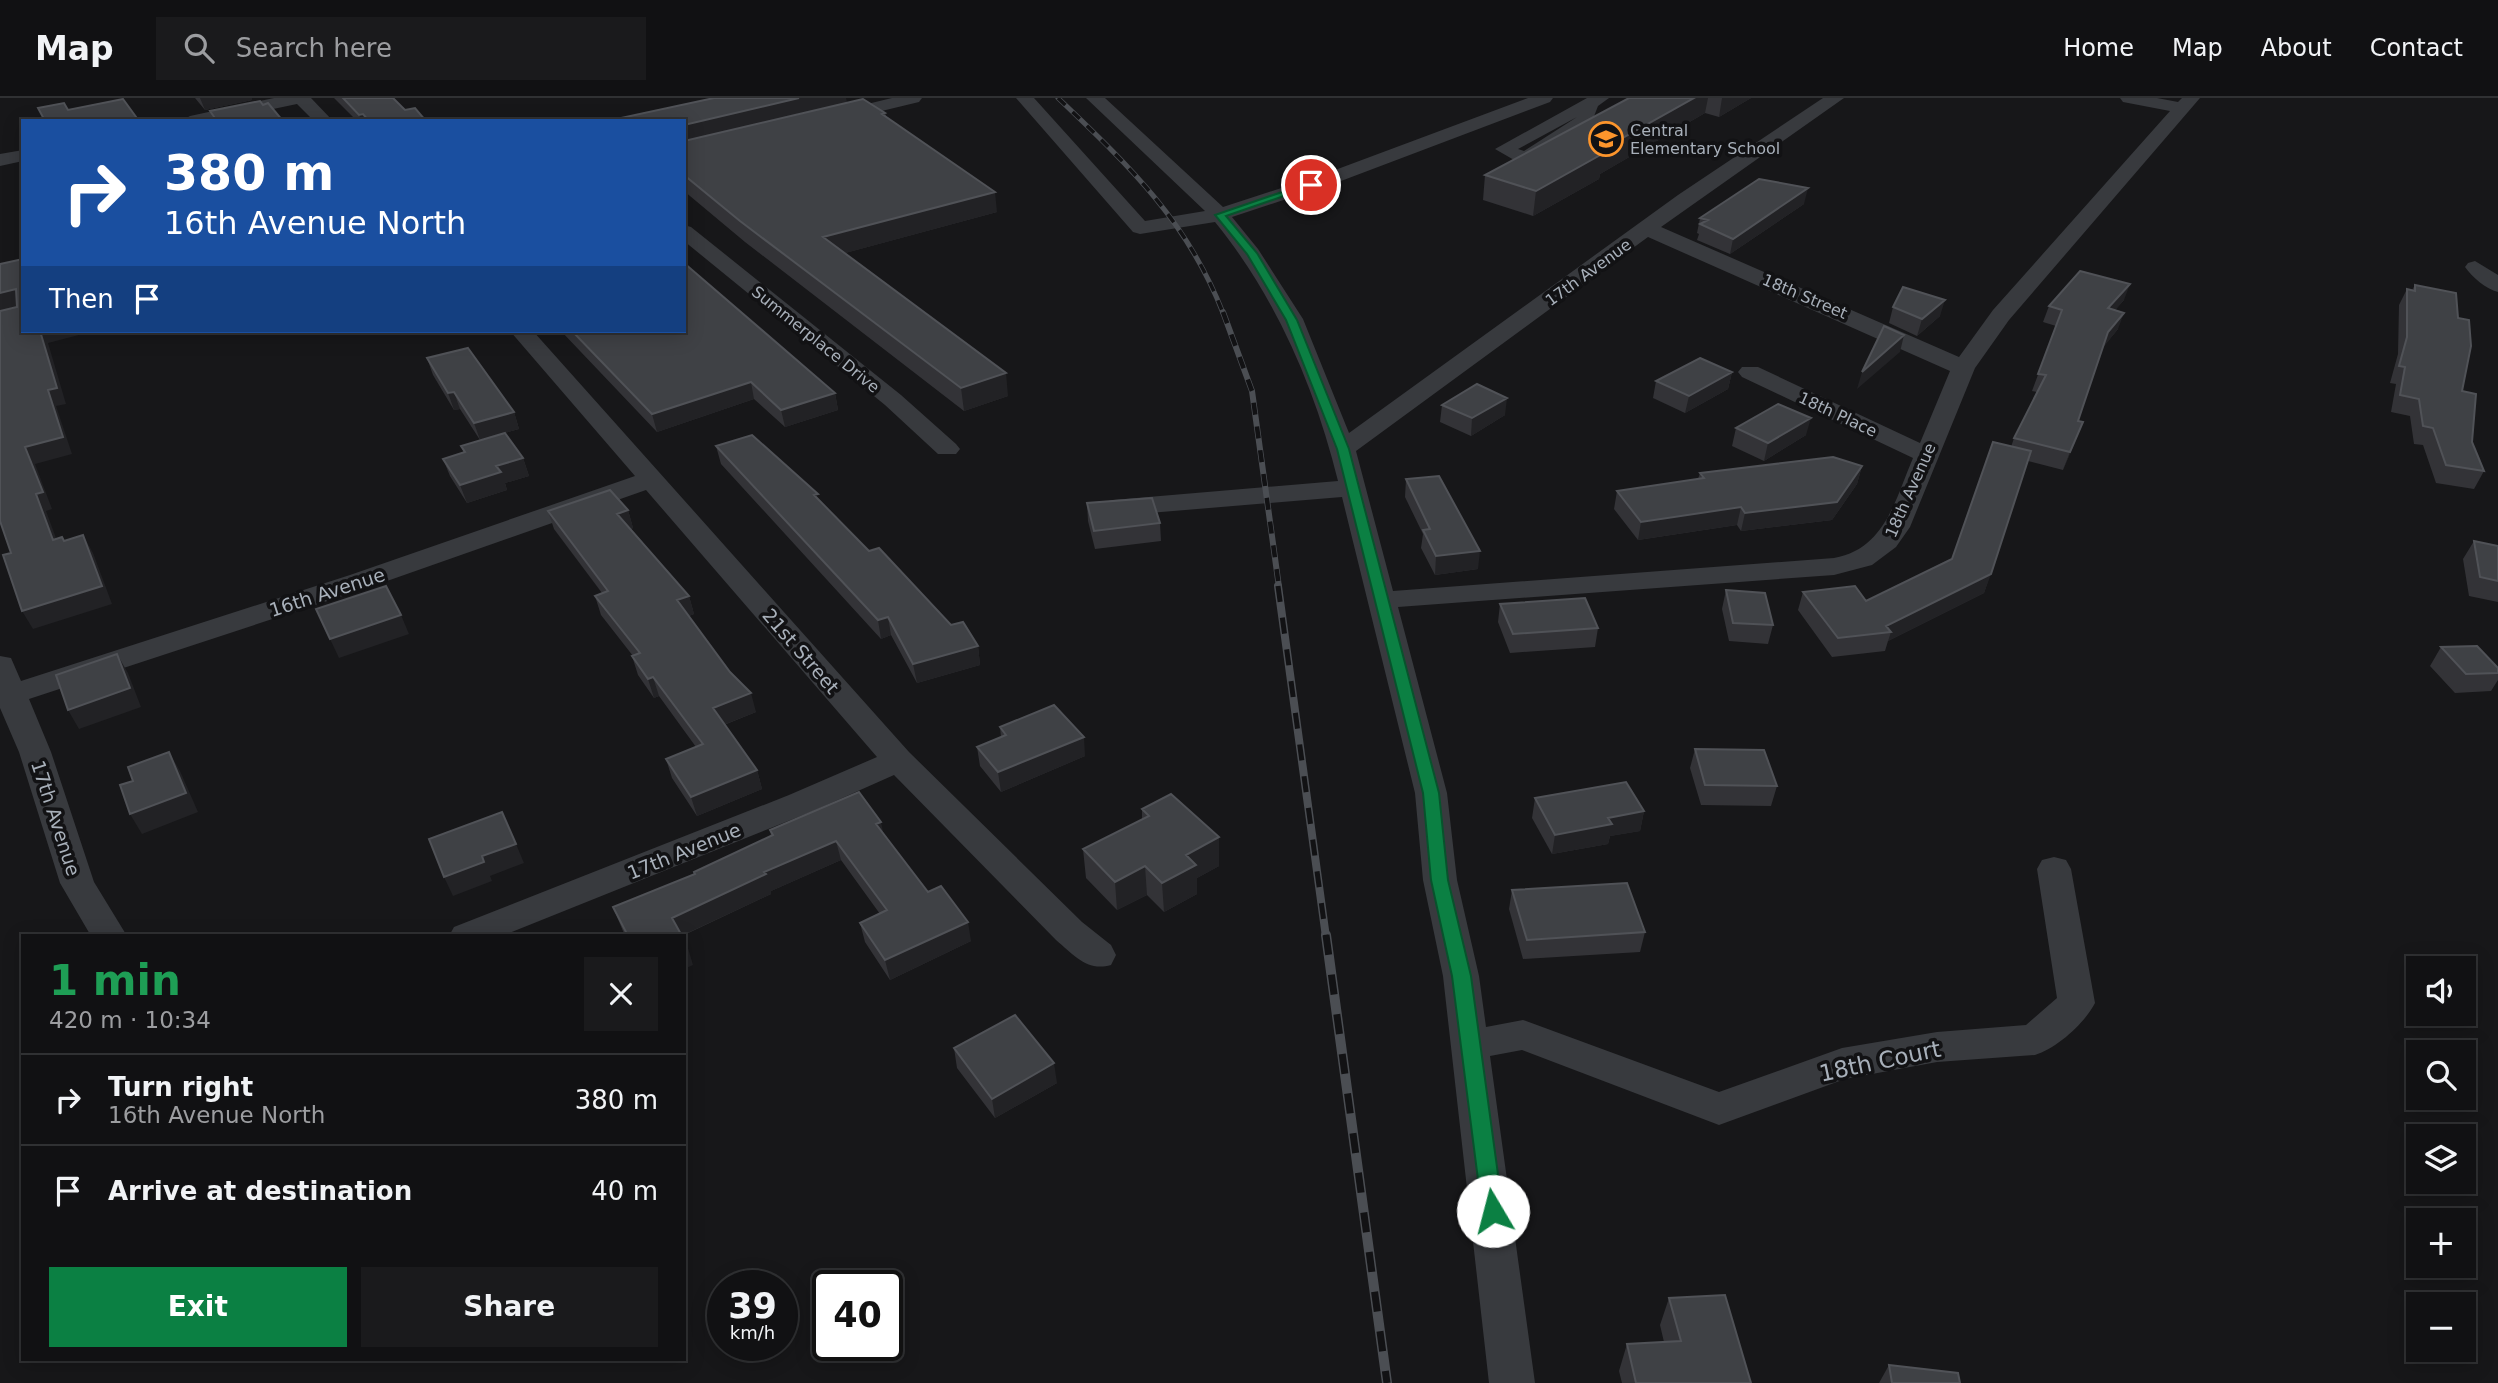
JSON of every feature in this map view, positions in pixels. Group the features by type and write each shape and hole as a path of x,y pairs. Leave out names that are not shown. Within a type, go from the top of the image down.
{"street":[{"path":"200,119 300,98 322,119"},
{"path":"823,120 913,98"},
{"path":"1025,98 1140,228 1220,215 1334,177 1544,98"},
{"path":"2129,98 2187,103"},
{"path":"1103,99 1220,215 1251,253 1292,320 1343,449 1431,793 1440,880 1461,976 1512,1383"},
{"name":"17th Avenue","path":"1343,449 1655,210 1769,142 1824,100"},
{"name":"18th Avenue","path":"1382,600 1849,564 1875,555 1888,542 1963,368 2001,315 2187,103"},
{"path":"1655,210 1721,151 1769,142"},
{"path":"0,160 21,155"},
{"name":"18th Street","path":"1655,210 1794,291 1963,368"},
{"name":"Summerplace Drive","path":"686,233 893,400 947,449"},
{"path":"2475,267 2498,286"},
{"name":"21st Street","path":"523,333 898,760 1069,931 1098,955"},
{"name":"18th Place","path":"1750,372 1926,456"},
{"name":"16th Avenue","path":"4,686 385,572 652,479"},
{"path":"1104,509 1353,488"},
{"name":"17th Avenue","path":"4,686 35,752 77,883 108,934"},
{"name":"17th Avenue","path":"472,934 801,803 898,760"},
{"name":"18th Court","path":"1469,1045 1523,1035 1719,1109 1842,1064 1937,1046 2035,1040 2077,1003 2054,869"}],"building":[{"path":"343,98 393,98 405,110 415,108 424,119 367,119 363,114 359,115"},
{"path":"714,98 799,98 686,125 686,119 616,119"},
{"path":"1629,98 1694,98 1596,153 1602,154 1536,191 1485,175"},
{"path":"123,99 138,119 44,119 38,108 64,103 68,110"},
{"path":"863,99 995,192 823,237 1006,373 961,388 740,221 686,177 686,141"},
{"path":"260,101 263,105 268,103 281,119 216,119 210,111"},
{"path":"1759,179 1808,188 1733,239 1700,224 1708,220 1700,218"},
{"path":"21,259 21,333 41,333 57,388 48,390 63,437 25,447 43,492 36,494 53,540 62,537 64,541 83,535 102,586 22,611 3,555 11,553 0,521 0,311 17,307 16,289 0,293 0,264"},
{"path":"686,265 835,393 781,410 751,382 652,414 574,333 686,333"},
{"path":"2080,271 2130,284 2108,308 2124,313 2108,332 2078,421 2083,422 2070,452 2014,438 2046,375 2038,374 2062,310 2049,306"},
{"path":"2415,285 2456,293 2458,318 2469,320 2471,346 2462,391 2476,394 2472,442 2484,471 2446,465 2433,428 2423,426 2419,399 2400,395 2405,367 2399,366 2407,337 2407,289 2415,291"},
{"path":"1903,287 1945,300 1922,319 1893,307"},
{"path":"1884,326 1904,335 1862,372"},
{"path":"468,348 514,412 474,423 454,392 448,393 427,358"},
{"path":"1700,358 1732,372 1689,396 1656,381"},
{"path":"1477,384 1507,398 1472,418 1442,405"},
{"path":"1778,404 1811,418 1768,443 1736,428"},
{"path":"505,433 523,458 496,466 501,472 460,485 443,459 465,452 461,446"},
{"path":"752,435 818,494 814,495 869,551 879,548 951,625 963,622 978,646 913,664 888,617 878,620 716,446"},
{"path":"1993,442 2031,451 1991,574 1886,626 1891,632 1838,638 1803,592 1855,586 1866,601 1952,559"},
{"path":"1833,457 1862,466 1837,502 1745,513 1741,507 1641,522 1617,491 1704,478 1700,473"},
{"path":"1439,476 1480,551 1436,556 1423,530 1430,529 1406,479"},
{"path":"610,490 628,510 617,514 689,596 677,600 730,672 751,693 713,708 757,770 691,797 666,759 703,744 653,677 648,679 632,656 640,653 595,596 608,591 548,511"},
{"path":"1152,498 1160,523 1094,531 1087,503"},
{"path":"2474,541 2498,546 2498,581 2480,577"},
{"path":"386,586 401,615 330,639 316,609"},
{"path":"1726,590 1765,593 1773,625 1733,623"},
{"path":"1585,598 1598,628 1513,634 1500,604"},
{"path":"2477,646 2498,668 2498,673 2466,674 2441,647"},
{"path":"117,654 130,688 68,710 56,675"},
{"path":"1054,705 1084,737 998,772 977,747 1006,735 1000,727"},
{"path":"1695,749 1764,750 1777,786 1705,785"},
{"path":"169,752 186,793 130,814 120,785 133,781 128,767"},
{"path":"1626,782 1644,811 1608,818 1612,824 1555,835 1535,798"},
{"path":"859,792 881,822 876,824 928,892 941,886 968,922 885,960 860,923 887,910 836,841 764,872 766,874 672,918 681,934 627,934 613,907 695,874 694,872 773,835 770,830"},
{"path":"1171,794 1219,837 1186,855 1196,865 1162,883 1145,866 1115,882 1083,849 1149,816 1142,809"},
{"path":"502,812 516,844 482,856 484,862 444,877 429,839"},
{"path":"1627,883 1645,932 1527,940 1512,890"},
{"path":"1015,1015 1054,1063 992,1099 954,1048"},
{"path":"1725,1295 1751,1383 1636,1383 1627,1344 1681,1341 1669,1298"},
{"path":"1889,1365 1958,1373 1960,1383 1892,1383"}],"railway":[{"path":"1058,98 1131,171 1173,222 1192,250 1223,313"},
{"path":"1223,312 1252,391 1279,587"},
{"path":"1278,586 1326,937"},
{"path":"1326,935 1387,1383"}],"place":[{"name":"Central Elementary School","path":"1606,139"}],"route":[{"path":"1311,185 1220,215 1273,284 1292,320 1343,449 1431,793 1440,880 1461,976 1493,1211"}]}
